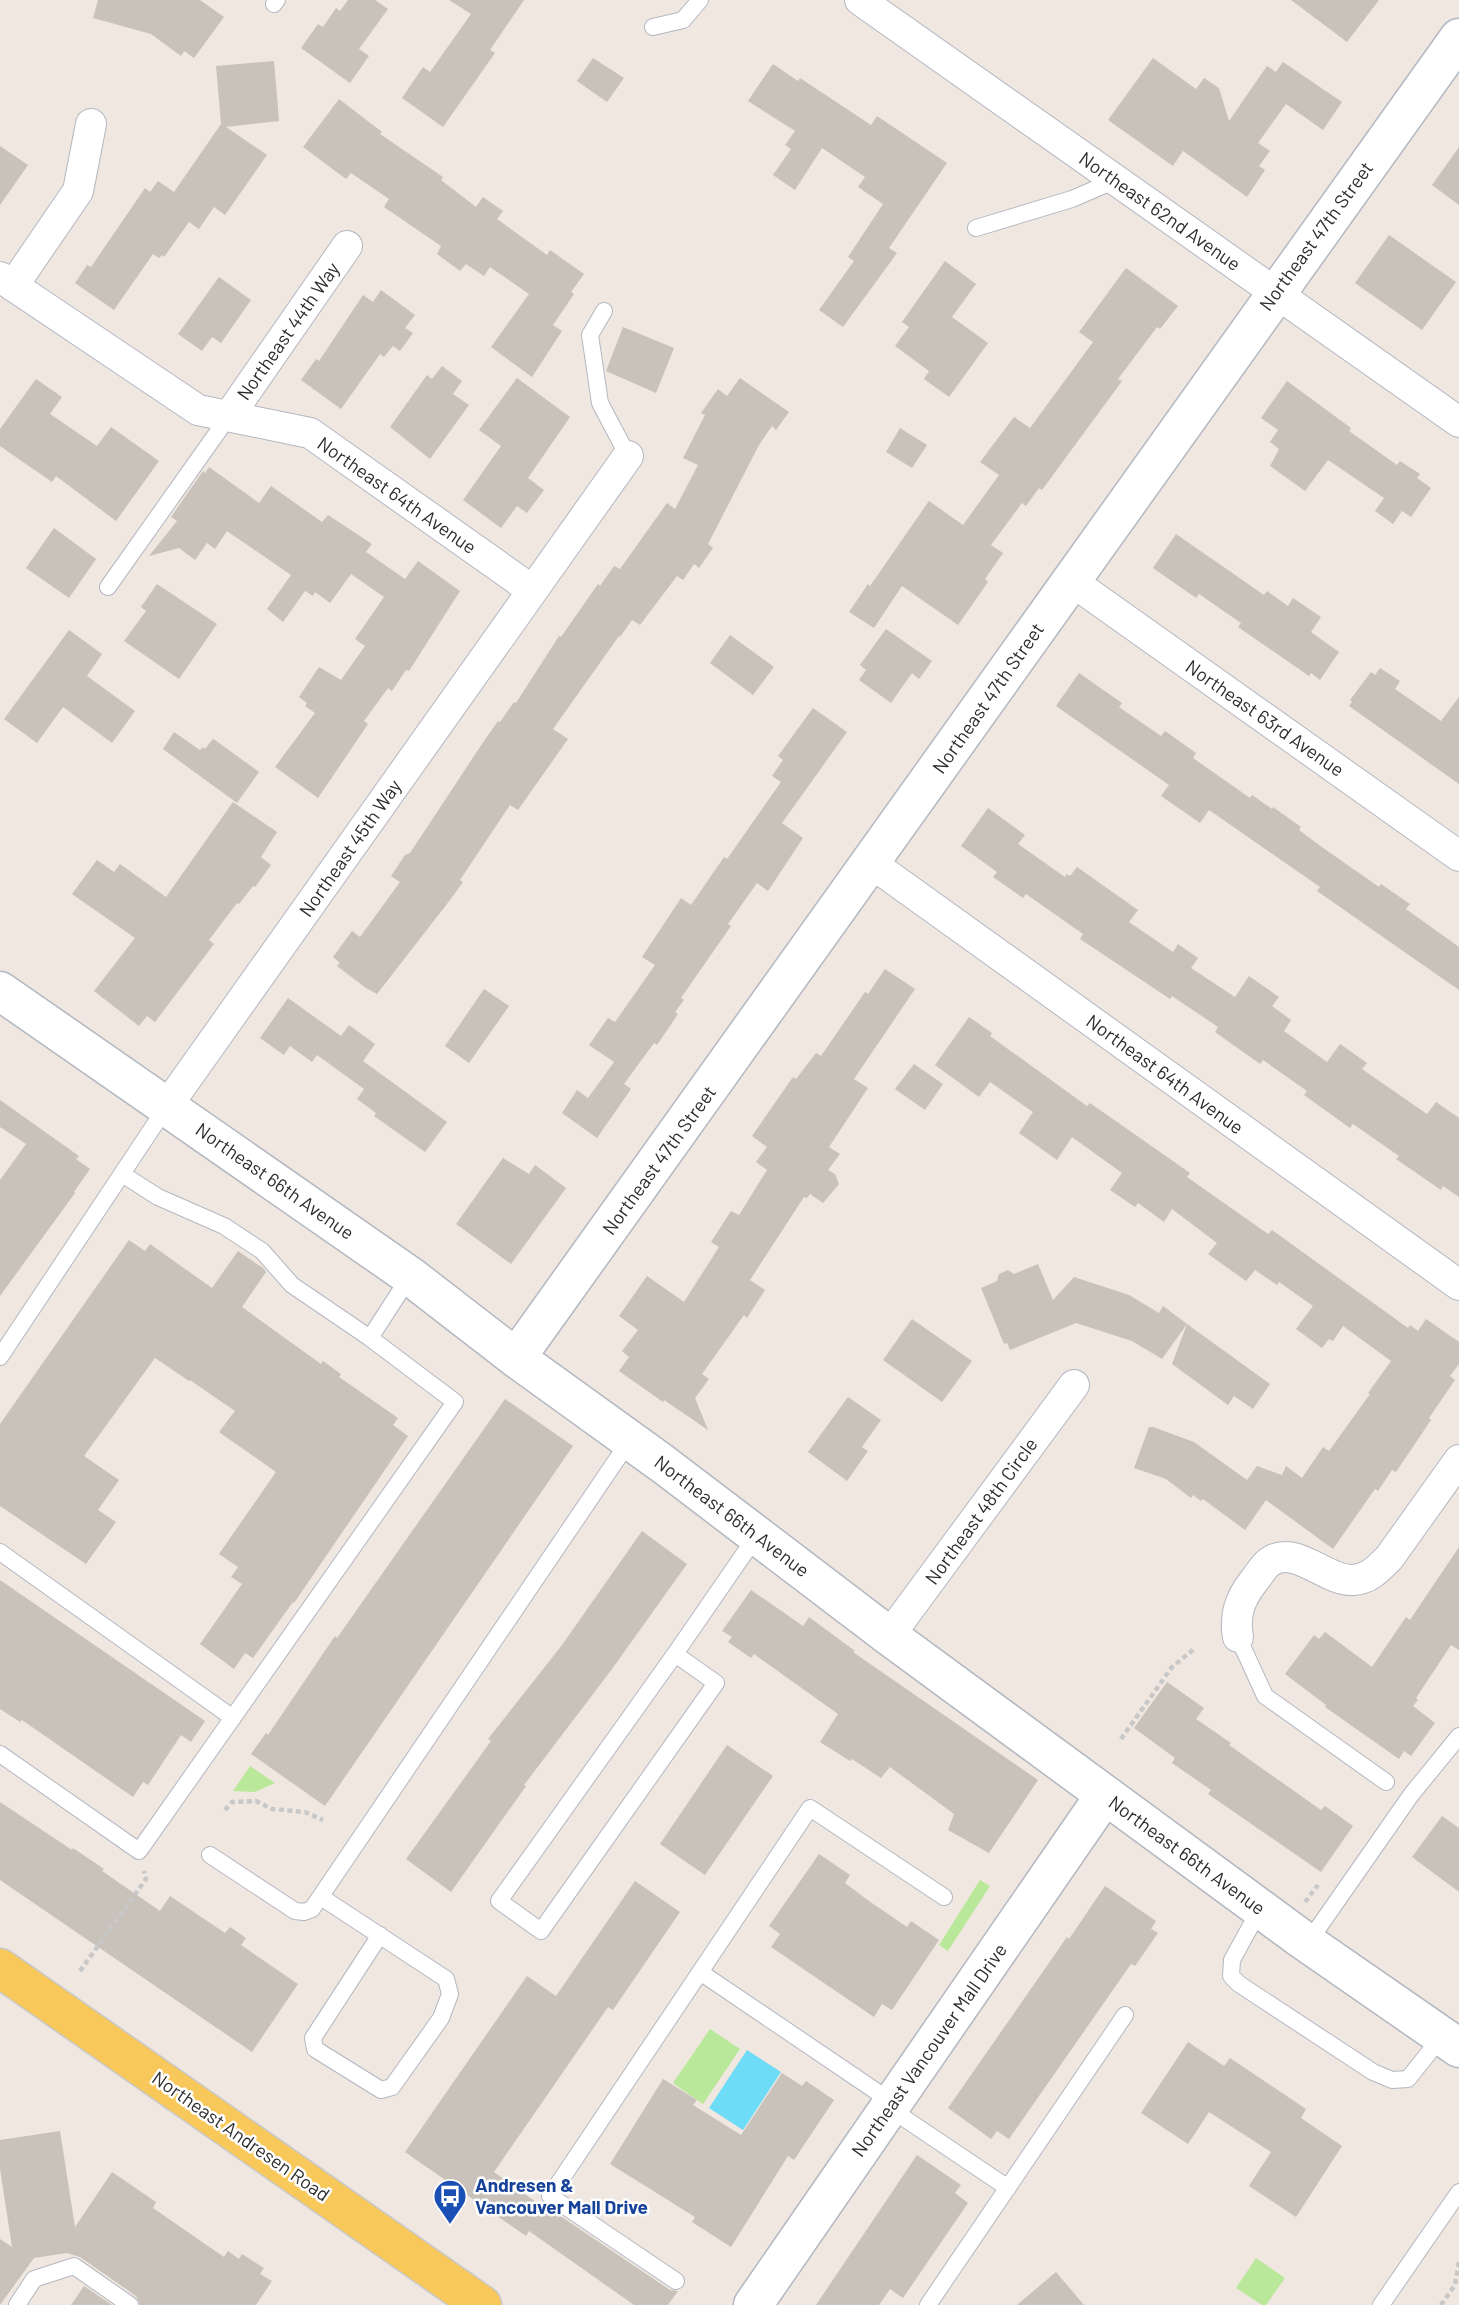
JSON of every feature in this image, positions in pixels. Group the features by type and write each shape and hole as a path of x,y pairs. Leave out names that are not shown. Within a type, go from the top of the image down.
{"main road":[{"name":"Northeast Andresen Road","path":"0,1968 482,2305"}],"street":[{"name":"Northeast 62nd Avenue","path":"860,0 1459,422"},
{"name":"Northeast 47th Street","path":"516,1358 1459,38"},
{"path":"6,282 78,191 91,124"},
{"name":"Northeast 44th Way","path":"229,416 347,246"},
{"name":"Northeast 64th Avenue","path":"6,282 198,410 310,433 532,590"},
{"name":"Northeast 45th Way","path":"167,1106 628,456"},
{"name":"Northeast 63rd Avenue","path":"1070,580 1459,856"},
{"name":"Northeast 64th Avenue","path":"871,863 1459,1285"},
{"name":"Northeast 66th Avenue","path":"0,991 410,1276 889,1636 1307,1944 1450,2042"},
{"name":"Northeast 48th Circle","path":"889,1636 1074,1385"},
{"path":"1238,1637 1236,1625 1240,1602 1268,1563 1279,1558 1293,1559 1311,1564 1331,1576 1350,1581 1376,1572 1389,1558 1459,1460"},
{"name":"Northeast Vancouver Mall Drive","path":"753,2305 1105,1795"}],"lane":[{"path":"653,27 683,20 700,0"},
{"path":"976,228 1072,199 1116,180"},
{"path":"604,311 590,335 600,403 628,456"},
{"path":"108,587 229,416"},
{"path":"0,1357 167,1106"},
{"path":"0,1754 139,1852 455,1402 370,1338 292,1285 262,1251 233,1232 159,1197 122,1174"},
{"path":"370,1338 410,1276"},
{"path":"210,1855 295,1911 312,1909 630,1440"},
{"path":"675,1654 716,1683 541,1931 499,1901 757,1535"},
{"path":"0,1552 233,1717"},
{"path":"1238,1637 1265,1696 1386,1782"},
{"path":"1307,1944 1411,1795 1459,1736"},
{"path":"676,2281 550,2196 810,1808 944,1897"},
{"path":"321,1897 380,1935 446,1979 450,1994 441,2018 391,2087 381,2090 315,2049 313,2038 380,1935"},
{"path":"1260,1909 1232,1960 1231,1976 1238,1984 1373,2072 1392,2080 1408,2079 1450,2042"},
{"path":"700,1972 1008,2188"},
{"path":"928,2305 1125,2015"},
{"path":"1381,2305 1459,2192"},
{"path":"17,2305 34,2279 74,2266 130,2305"}],"path":[{"path":"1121,1739 1172,1667 1194,1649"},
{"path":"225,1810 232,1802 256,1801 282,1811 305,1812 323,1820"},
{"path":"80,1971 146,1879 139,1852"},
{"path":"1441,2305 1455,2285 1459,2262"}],"green space":[{"path":"250,1766 275,1783 255,1792 233,1791"},
{"path":"980,1880 990,1886 948,1951 939,1945"},
{"path":"710,2029 740,2049 703,2104 673,2083"},
{"path":"1256,2258 1285,2278 1266,2305 1236,2288"}],"water":[{"path":"747,2050 781,2072 743,2130 709,2108"}],"building":[{"path":"98,0 200,0 224,17 194,58 184,51 181,56 151,34 93,18"},
{"path":"348,0 375,0 388,9 359,49 369,56 350,83 301,48 318,24 323,27 336,8 340,11"},
{"path":"449,0 524,0 490,50 495,53 443,127 402,98 423,67 430,72 471,14"},
{"path":"1291,0 1379,0 1347,42"},
{"path":"593,58 624,78 607,102 577,81"},
{"path":"1153,58 1196,89 1204,78 1219,88 1229,121 1267,66 1276,72 1283,62 1342,102 1323,130 1286,104 1258,143 1270,151 1259,166 1265,170 1247,197 1183,151 1173,166 1108,120"},
{"path":"274,61 279,121 226,127 267,155 225,215 214,207 199,229 189,222 164,257 162,255 159,258 153,254 114,310 75,283 87,265 91,267 145,188 150,192 158,181 174,192 221,124 216,66"},
{"path":"773,64 798,81 800,78 871,125 877,116 947,163 889,248 897,253 843,327 819,310 854,261 848,257 883,204 858,187 865,177 822,148 795,190 773,175 791,149 785,145 795,131 748,101"},
{"path":"339,99 382,132 380,134 443,177 441,180 476,207 483,197 503,211 497,219 547,255 550,250 584,274 553,325 562,331 532,377 491,347 529,294 490,267 484,276 466,264 460,271 437,254 441,246 384,207 389,199 351,173 346,179 303,147"},
{"path":"0,146 28,165 0,205"},
{"path":"1459,147 1459,205 1432,185"},
{"path":"1389,235 1456,282 1422,330 1355,283"},
{"path":"945,261 976,284 952,317 988,343 949,397 924,379 929,371 895,346 909,327 902,322"},
{"path":"1126,268 1178,306 1160,329 1157,327 1118,379 1122,381 1042,490 1039,488 1026,506 1022,503 991,545 1003,553 985,579 988,582 958,625 902,586 874,628 849,612 929,501 963,525 999,475 980,462 1014,417 1030,428 1093,342 1079,332"},
{"path":"219,277 251,300 221,343 212,337 202,351 178,334"},
{"path":"381,290 415,315 405,328 413,333 400,351 393,346 384,357 380,354 341,409 301,380 316,359 319,361 363,295 373,302"},
{"path":"623,327 674,348 656,393 606,371"},
{"path":"442,366 462,381 453,394 469,405 430,459 390,427 427,375 432,379"},
{"path":"517,378 570,417 528,478 544,490 527,513 517,506 501,528 463,500 501,446 479,430"},
{"path":"740,378 789,412 776,430 772,426 759,445 708,544 713,548 699,568 694,564 683,580 677,576 640,625 632,620 619,636 553,729 568,739 518,810 510,805 460,880 463,882 377,994 366,988 337,966 340,963 333,957 352,931 360,937 400,882 391,876 405,855 410,853 498,721 500,722 514,702 516,703 559,636 561,637 598,584 600,586 614,566 620,569 667,503 675,509 698,465 683,458 705,415 701,413 718,389 727,396"},
{"path":"36,379 62,397 50,414 97,446 111,427 159,461 116,521 56,476 52,482 0,446 0,429"},
{"path":"1287,381 1351,428 1349,431 1397,465 1400,461 1420,474 1417,478 1431,488 1411,517 1402,511 1393,524 1375,511 1384,498 1328,460 1305,491 1270,466 1279,449 1270,442 1278,430 1261,418"},
{"path":"900,428 927,445 912,468 886,452"},
{"path":"209,467 259,503 271,486 322,522 328,515 372,544 366,552 405,579 418,561 460,591 409,671 406,670 392,691 388,688 364,721 368,724 318,798 275,767 315,713 305,706 307,703 299,697 319,667 341,680 365,646 355,639 384,597 351,574 330,603 315,592 313,596 305,591 283,622 267,609 291,575 227,531 215,549 207,543 195,560 179,548 149,556 177,521 171,517 203,471 205,473"},
{"path":"54,528 96,559 69,598 26,568"},
{"path":"1176,534 1264,595 1267,591 1288,606 1293,598 1321,617 1311,632 1339,652 1320,680 1311,673 1309,676 1238,627 1241,623 1199,594 1196,598 1153,568"},
{"path":"157,584 217,624 179,679 124,641 146,611 141,607"},
{"path":"886,629 932,661 919,679 912,673 891,703 859,680 866,670 860,665"},
{"path":"69,630 102,654 87,676 135,711 112,743 63,707 37,743 4,719"},
{"path":"730,635 774,667 753,695 710,663"},
{"path":"1380,668 1400,681 1395,689 1441,721 1459,697 1459,784 1349,706 1352,702 1350,700 1371,672 1375,675"},
{"path":"1079,673 1122,703 1119,707 1161,736 1165,731 1196,753 1193,758 1250,798 1252,795 1272,809 1273,807 1301,827 1299,830 1319,845 1379,887 1381,884 1410,904 1406,909 1459,947 1459,990 1317,891 1320,887 1209,810 1200,823 1161,796 1169,785 1056,706"},
{"path":"813,708 847,732 782,823 803,838 768,891 757,883 728,924 731,926 681,998 684,1000 675,1012 678,1014 657,1045 654,1043 624,1084 631,1089 597,1138 562,1113 577,1090 588,1098 614,1062 589,1045 608,1018 615,1022 655,965 642,957 681,898 691,905 781,782 772,776 783,760 778,756"},
{"path":"174,732 200,750 203,747 205,749 213,739 259,772 237,803 163,749"},
{"path":"233,802 277,832 261,857 271,865 209,940 214,944 155,1022 147,1016 139,1026 94,991 135,938 72,894 97,860 114,872 120,864 166,897"},
{"path":"988,808 1025,835 1018,844 1065,877 1067,874 1070,876 1077,867 1138,910 1129,922 1173,952 1178,944 1198,958 1191,968 1235,997 1249,976 1279,997 1272,1006 1291,1020 1284,1031 1327,1062 1340,1044 1367,1063 1362,1069 1427,1114 1436,1102 1459,1118 1459,1197 1443,1186 1441,1190 1396,1159 1399,1156 1353,1124 1350,1128 1304,1095 1307,1091 1263,1060 1260,1064 1215,1032 1218,1027 1172,996 1170,999 1080,939 1083,934 1026,894 1023,898 993,877 997,872 961,846"},
{"path":"885,969 915,989 854,1079 868,1088 829,1147 840,1154 828,1170 835,1174 839,1184 823,1203 810,1194 807,1198 804,1197 750,1280 765,1290 747,1318 744,1315 702,1374 709,1379 695,1398 708,1430 619,1371 629,1357 622,1351 638,1330 619,1316 647,1276 684,1302 719,1247 711,1242 731,1211 739,1215 767,1170 756,1162 767,1147 752,1136 793,1077 796,1079 816,1053 821,1056 865,992 868,994"},
{"path":"484,989 509,1006 469,1063 445,1046"},
{"path":"288,998 341,1036 349,1025 375,1044 363,1061 447,1122 425,1152 374,1116 376,1113 357,1099 364,1089 317,1055 312,1062 290,1046 284,1055 260,1038"},
{"path":"969,1017 992,1033 990,1036 1087,1106 1090,1103 1190,1173 1187,1177 1268,1234 1272,1230 1408,1328 1410,1325 1418,1331 1426,1319 1459,1342 1459,1364 1450,1376 1455,1380 1429,1418 1431,1420 1396,1472 1392,1470 1378,1491 1375,1489 1333,1549 1266,1500 1245,1530 1203,1499 1201,1501 1193,1495 1191,1498 1166,1479 1134,1468 1149,1427 1153,1427 1194,1442 1247,1480 1257,1466 1282,1475 1286,1466 1302,1478 1323,1447 1329,1451 1391,1361 1343,1326 1333,1341 1329,1339 1322,1348 1296,1329 1313,1306 1279,1282 1277,1285 1255,1270 1246,1281 1208,1254 1217,1243 1172,1209 1164,1222 1138,1203 1135,1207 1110,1190 1122,1173 1072,1137 1057,1160 1019,1133 1033,1112 990,1082 979,1097 935,1065"},
{"path":"914,1064 943,1084 925,1110 895,1089"},
{"path":"0,1100 79,1156 76,1159 90,1169 0,1296 0,1180 26,1144 0,1127"},
{"path":"503,1158 529,1174 535,1165 566,1188 511,1264 456,1224"},
{"path":"129,1240 145,1251 150,1244 212,1288 238,1251 263,1268 266,1272 242,1307 321,1364 323,1361 341,1374 339,1377 398,1418 393,1425 408,1436 294,1603 253,1658 245,1653 234,1669 200,1644 242,1584 231,1577 238,1567 219,1554 276,1472 219,1432 235,1411 155,1358 84,1456 119,1480 98,1510 116,1522 86,1564 0,1506 0,1424"},
{"path":"1038,1264 1053,1300 1074,1277 1129,1295 1159,1313 1163,1306 1187,1324 1162,1359 1132,1341 1076,1323 1010,1350 1007,1343 1004,1344 981,1288 997,1281 999,1274 1008,1270 1014,1274"},
{"path":"912,1319 972,1361 942,1402 883,1360"},
{"path":"1187,1324 1270,1384 1253,1409 1234,1396 1228,1405 1172,1364"},
{"path":"848,1397 881,1420 862,1447 868,1451 847,1481 808,1452"},
{"path":"505,1399 573,1446 325,1806 251,1754 266,1733 268,1735 335,1636 337,1638"},
{"path":"642,1531 687,1564 524,1785 526,1786 451,1892 406,1859 491,1741 488,1739 562,1645"},
{"path":"1459,1547 1459,1650 1451,1645 1416,1698 1418,1700 1413,1706 1435,1723 1411,1756 1404,1751 1399,1759 1325,1707 1326,1705 1285,1674 1314,1635 1319,1639 1325,1632 1372,1667 1406,1617 1410,1620"},
{"path":"0,1580 205,1721 191,1742 181,1735 148,1785 143,1782 133,1797 22,1720 20,1722 0,1709"},
{"path":"751,1590 803,1626 809,1617 855,1651 853,1652 1038,1780 989,1853 948,1830 954,1814 890,1767 881,1778 820,1742 838,1714 754,1654 751,1658 728,1642 732,1637 722,1631"},
{"path":"1167,1682 1204,1708 1196,1719 1231,1743 1229,1745 1321,1810 1325,1806 1353,1826 1321,1872 1208,1794 1211,1790 1172,1763 1175,1758 1134,1728"},
{"path":"727,1745 773,1776 705,1875 660,1844"},
{"path":"0,1802 104,1869 102,1871 160,1911 170,1896 225,1933 230,1927 246,1938 241,1945 298,1984 252,2052 0,1880"},
{"path":"1442,1816 1459,1828 1459,1892 1412,1857"},
{"path":"819,1854 850,1875 845,1883 869,1901 907,1927 911,1921 939,1940 892,2010 882,2004 874,2017 771,1947 780,1934 769,1926"},
{"path":"635,1881 680,1912 613,2010 608,2007 494,2172 670,2290 678,2291 668,2305 634,2305 529,2231 526,2236 405,2152 527,1976 556,1996"},
{"path":"1105,1886 1156,1921 1151,1929 1158,1933 1135,1966 1131,1964 1009,2139 997,2131 991,2139 948,2108"},
{"path":"1188,2042 1224,2066 1230,2058 1306,2109 1301,2118 1342,2146 1296,2217 1249,2186 1271,2152 1209,2112 1188,2144 1141,2113"},
{"path":"782,2073 802,2086 806,2081 834,2100 794,2160 788,2156 731,2247 692,2222 695,2217 610,2164 663,2079 697,2100 693,2105 741,2135"},
{"path":"60,2131 75,2227 112,2172 156,2202 153,2208 224,2257 228,2251 239,2259 242,2254 264,2268 260,2274 272,2281 256,2305 140,2305 136,2296 80,2257 67,2253 34,2258 0,2305 0,2239 12,2247 0,2169 0,2140"},
{"path":"917,2155 961,2185 955,2193 968,2203 903,2298 890,2289 879,2305 816,2305"},
{"path":"1056,2272 1084,2305 1017,2305"},
{"path":"84,2286 112,2305 71,2305"}],"place":[{"name":"Andresen & Vancouver Mall Drive","path":"450,2226"}]}
